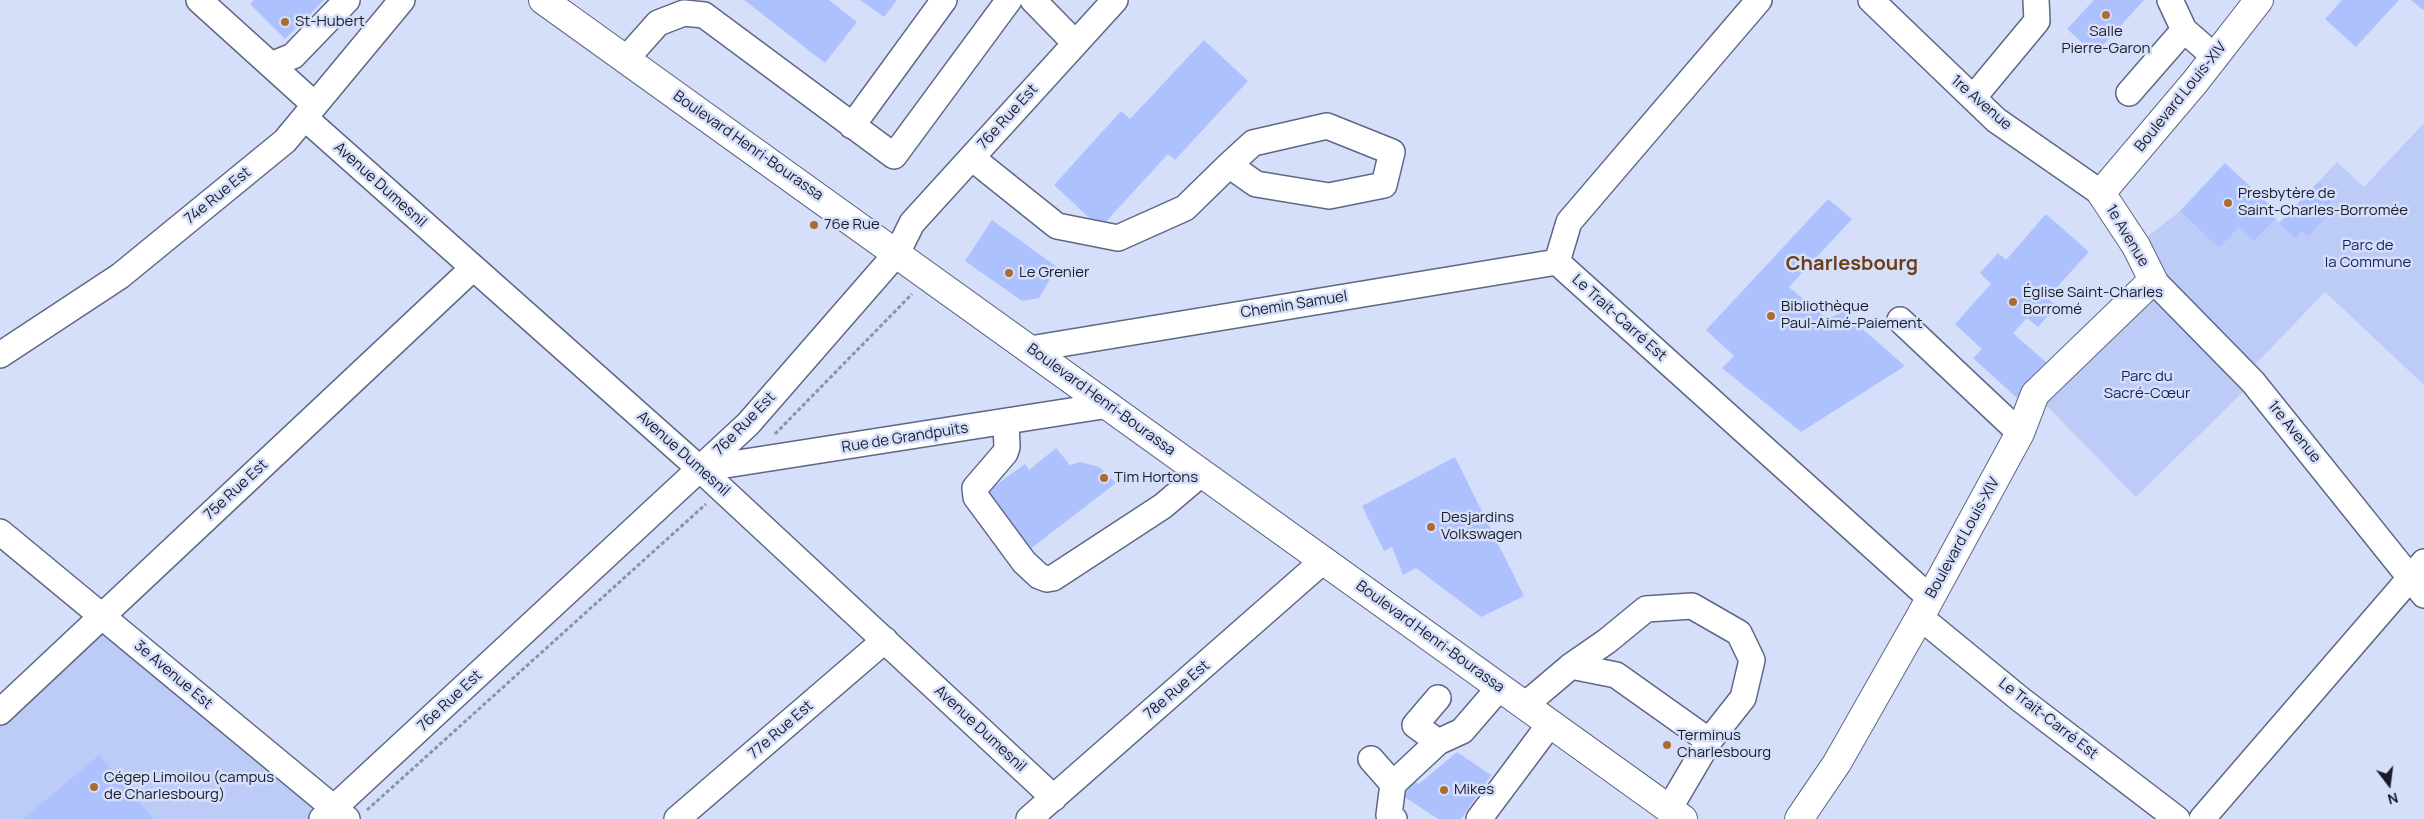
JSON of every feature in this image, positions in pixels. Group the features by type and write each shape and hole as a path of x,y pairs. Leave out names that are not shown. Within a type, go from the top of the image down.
{"main road":[{"name":"Boulevard Henri-Bourassa","path":"543,0 897,252 1676,814"},
{"name":"Boulevard Louis-XIV","path":"2101,193 2215,57 2259,0"},
{"name":"1e Avenue","path":"2101,193 2136,246 2153,280"},
{"name":"Boulevard Louis-XIV","path":"1799,819 1837,763 1925,608 2020,433 2035,394 2153,280"}],"street":[{"name":"Avenue Dumesnil","path":"199,0 275,65 310,112 473,268 722,489 1054,798"},
{"path":"275,65 285,50 331,0"},
{"path":"275,65 293,56 347,0"},
{"path":"852,126 944,0"},
{"path":"626,59 658,23 684,13 704,15 894,156 1009,0"},
{"path":"1033,0 1075,42"},
{"name":"76e Rue Est","path":"342,815 748,424 897,252 912,223 1115,0"},
{"path":"1557,262 1569,222 1760,0"},
{"name":"1re Avenue","path":"1871,0 1996,120 2101,193"},
{"path":"1973,98 2036,21 2036,0"},
{"path":"2170,0 2184,30 2215,57"},
{"name":"74e Rue Est","path":"0,355 120,276 285,141 400,1"},
{"path":"2128,93 2184,30"},
{"path":"972,158 1056,226 1118,238 1184,208 1253,142 1327,126 1392,152 1384,185 1329,196 1256,184 1229,165"},
{"name":"Chemin Samuel","path":"1030,349 1557,262"},
{"name":"Le Trait-Carré Est","path":"1557,262 2020,698 2177,819"},
{"name":"75e Rue Est","path":"0,712 473,268"},
{"name":"1re Avenue","path":"2153,280 2253,382 2419,578"},
{"path":"1900,320 2020,433"},
{"name":"Rue de Grandpuits","path":"700,469 1109,405"},
{"path":"1006,422 1006,453 975,488 976,496 1024,562 1039,576 1047,579 1053,578 1163,506 1202,472"},
{"name":"3e Avenue Est","path":"0,532 342,815"},
{"name":"78e Rue Est","path":"1029,819 1324,560"},
{"path":"2202,819 2419,578"},
{"path":"1525,705 1571,666 1646,609 1692,606 1739,633 1752,660 1743,698 1709,741 1676,814"},
{"name":"77e Rue Est","path":"677,819 885,640"},
{"path":"1571,666 1616,675 1709,741"},
{"path":"1394,819 1389,815 1393,784 1439,741 1462,731 1500,687"},
{"path":"1438,698 1415,725 1439,741"},
{"path":"1479,819 1550,724"},
{"path":"1371,759 1393,784"},
{"path":"1468,819 1496,783 1505,784"}],"path":[{"path":"749,461 929,276"},
{"path":"342,815 722,489"}],"green space":[{"path":"2424,123 2424,385 2325,292 2246,374 2253,382 2136,497 2035,394 2152,280 2136,246 2180,211 2239,227 2254,241 2276,219 2296,239 2302,232 2308,237 2331,212 2327,207 2336,197 2319,181 2337,162 2364,187"},
{"path":"102,616 347,819 0,819 0,712"}],"building":[{"name":"St-Hubert","path":"254,0 324,0 285,39 250,4"},
{"path":"744,0 829,0 857,22 825,63"},
{"path":"860,0 897,0 884,17"},
{"name":"Salle Pierre-Garon","path":"2094,0 2144,0 2095,54 2067,29"},
{"path":"2342,0 2399,0 2356,47 2325,19"},
{"path":"2411,0 2424,0 2424,9 2423,10"},
{"path":"1204,40 1248,81 1175,160 1168,154 1100,228 1054,185 1121,111 1130,119"},
{"name":"Presbytère de Saint-Charles-Borromée","path":"2225,163 2271,206 2267,210 2276,219 2254,241 2239,227 2219,248 2180,211"},
{"path":"2319,181 2336,197 2327,207 2331,212 2308,237 2302,232 2296,239 2279,223"},
{"name":"Bibliothèque Paul-Aimé-Paiement","path":"1828,199 1852,219 1789,287 1827,319 1843,312 1905,366 1801,432 1722,368 1734,356 1706,330"},
{"name":"Église Saint-Charles Borromé","path":"2046,214 2089,252 2047,298 2057,306 2038,327 2027,318 2013,333 2048,364 2017,398 1973,358 1982,349 1955,324 1991,284 1980,273 1998,253 2006,260"},
{"path":"992,220 1057,267 1039,298 1022,301 965,261"},
{"path":"1056,448 1070,465 1080,462 1099,467 1116,483 1025,553 982,495 1025,464 1029,470"},
{"name":"Desjardins Volkswagen","path":"1455,457 1524,596 1481,617 1416,568 1403,575 1392,547 1384,551 1362,506"},
{"name":"Mikes","path":"1457,752 1491,775 1461,819 1438,819 1403,796 1413,781 1419,784"},
{"name":"Cégep Limoilou (campus de Charlesbourg)","path":"99,755 154,819 23,819"}],"place":[{"name":"Salle Pierre-Garon","path":"2106,15"},
{"name":"St-Hubert","path":"285,22"},
{"name":"Presbytère de Saint-Charles-Borromée","path":"2228,203"},
{"name":"76e Rue","path":"814,225"},
{"name":"Le Grenier","path":"1009,273"},
{"name":"Église Saint-Charles Borromé","path":"2013,302"},
{"name":"Bibliothèque Paul-Aimé-Paiement","path":"1771,316"},
{"name":"Tim Hortons","path":"1104,478"},
{"name":"Desjardins Volkswagen","path":"1431,527"},
{"name":"Terminus Charlesbourg","path":"1667,745"},
{"name":"Cégep Limoilou (campus de Charlesbourg)","path":"94,787"},
{"name":"Mikes","path":"1444,790"}],"district":[{"name":"Charlesbourg","path":"1852,264"}],"park label":[{"name":"Parc de la Commune","path":"2368,254"},
{"name":"Parc du Sacré-Cœur","path":"2147,386"}]}
